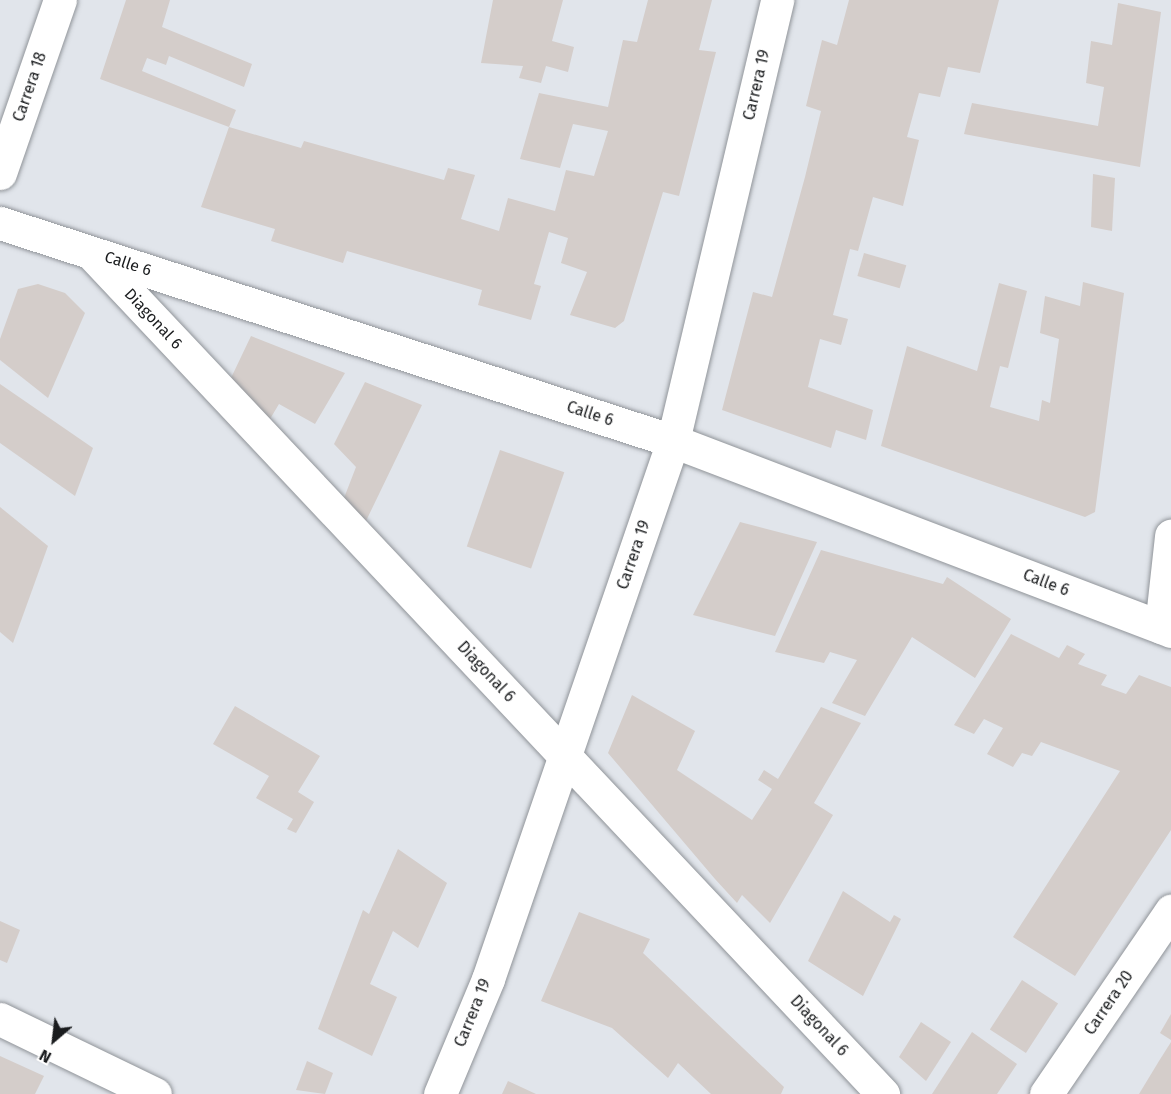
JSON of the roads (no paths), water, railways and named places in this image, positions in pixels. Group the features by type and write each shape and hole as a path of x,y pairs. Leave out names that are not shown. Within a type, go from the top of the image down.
{"street":[{"name":"Carrera 18","path":"0,173 60,0"},
{"name":"Carrera 19","path":"440,1094 488,979 673,441 777,0"},
{"name":"Calle 6","path":"0,223 673,441 1166,629"},
{"name":"Diagonal 6","path":"89,251 883,1094"},
{"path":"1166,629 1171,536"},
{"name":"Carrera 20","path":"1046,1094 1171,911"},
{"path":"0,1019 155,1094"}]}
